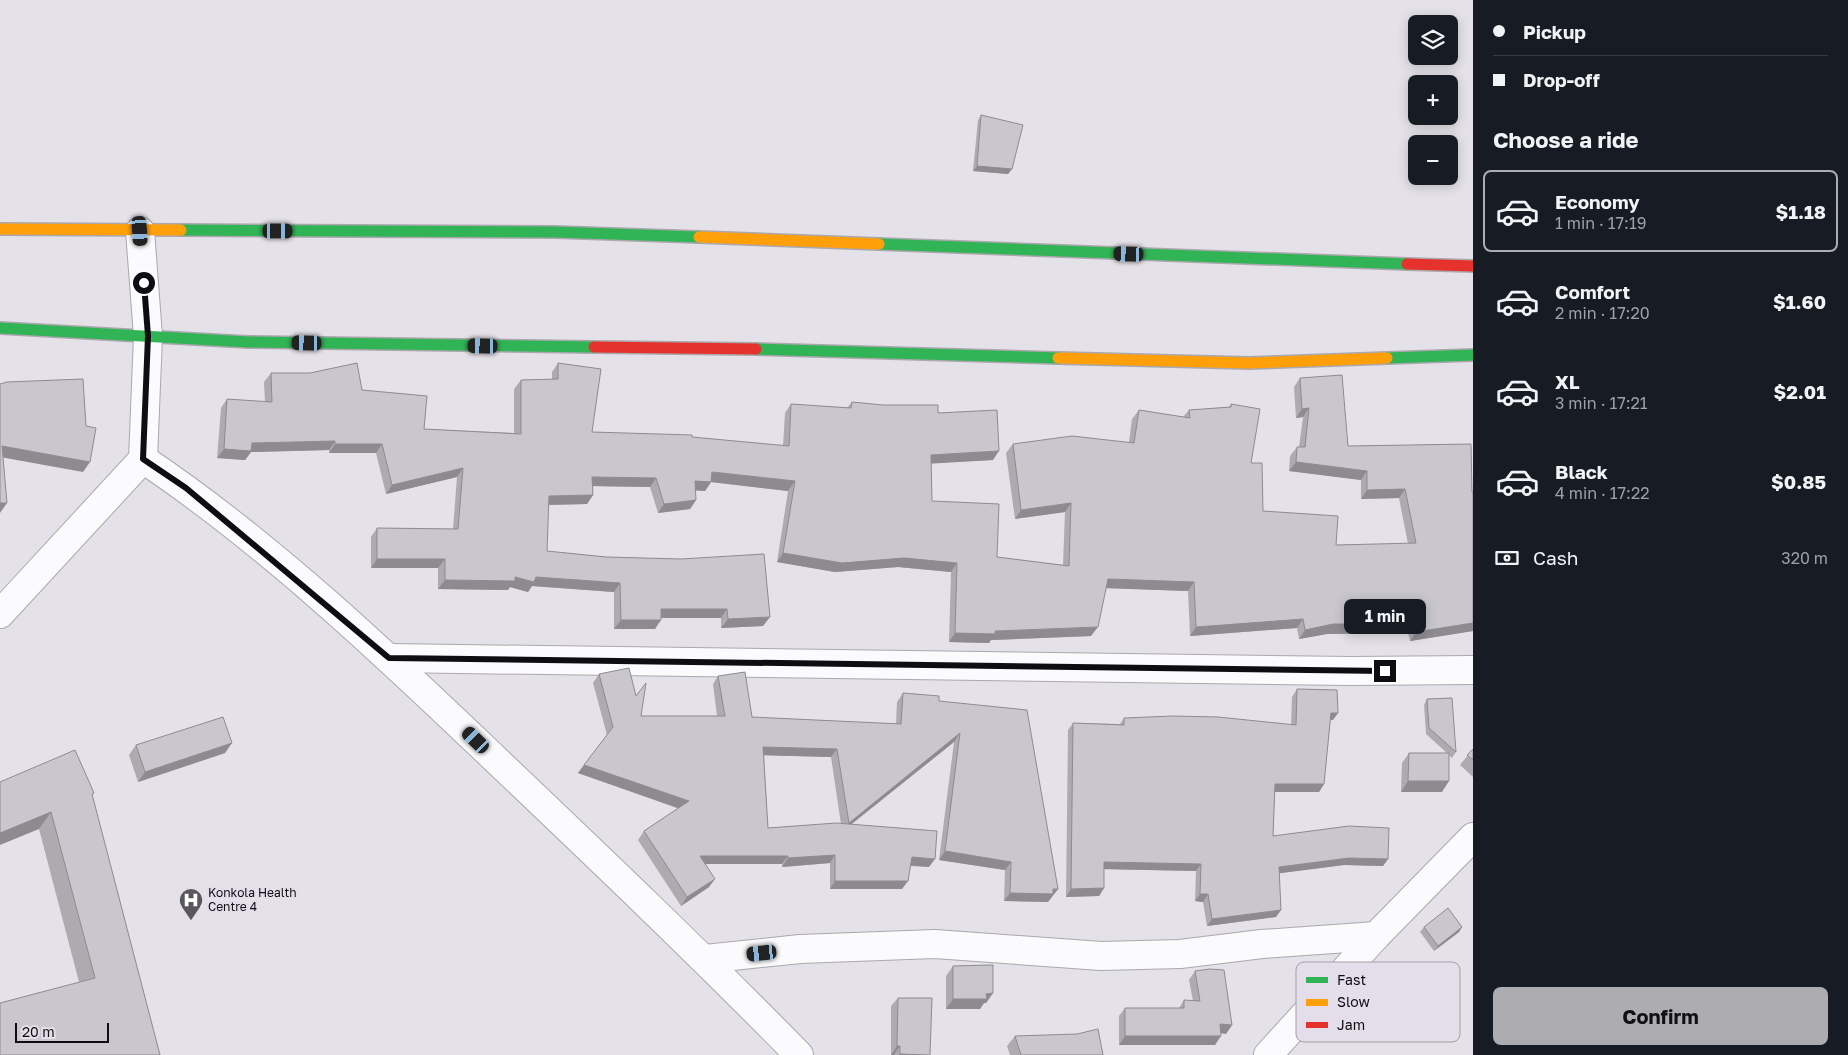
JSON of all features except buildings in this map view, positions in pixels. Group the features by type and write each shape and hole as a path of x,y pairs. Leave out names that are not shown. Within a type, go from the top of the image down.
{"street":[{"path":"0,229 555,232 1473,266"},
{"path":"0,614 143,459 148,336 140,231"},
{"path":"0,328 248,342 738,349 1249,363 1473,355"},
{"path":"143,459 186,488 389,658 705,959 799,1055"},
{"path":"389,658 1350,672 1473,670"},
{"path":"1352,962 1473,837"},
{"path":"705,959 800,949 935,944 1101,956 1180,954 1262,944 1376,936"},
{"path":"1268,1055 1296,1024"}],"traffic: fast":[{"path":"181,230 555,232 699,237"},
{"path":"879,244 1407,264"},
{"path":"0,328 248,342 594,347"},
{"path":"756,349 1058,358"},
{"path":"1387,358 1473,355"}],"traffic: slow":[{"path":"0,229 181,230"},
{"path":"699,237 879,244"},
{"path":"1058,358 1249,363 1387,358"}],"traffic: jam":[{"path":"1407,264 1473,266"},
{"path":"594,347 756,349"}],"place":[{"name":"Konkola Health Centre 4","path":"191,921"}],"route":[{"path":"144,283 148,336 143,459 186,488 389,658 1385,671"}]}
